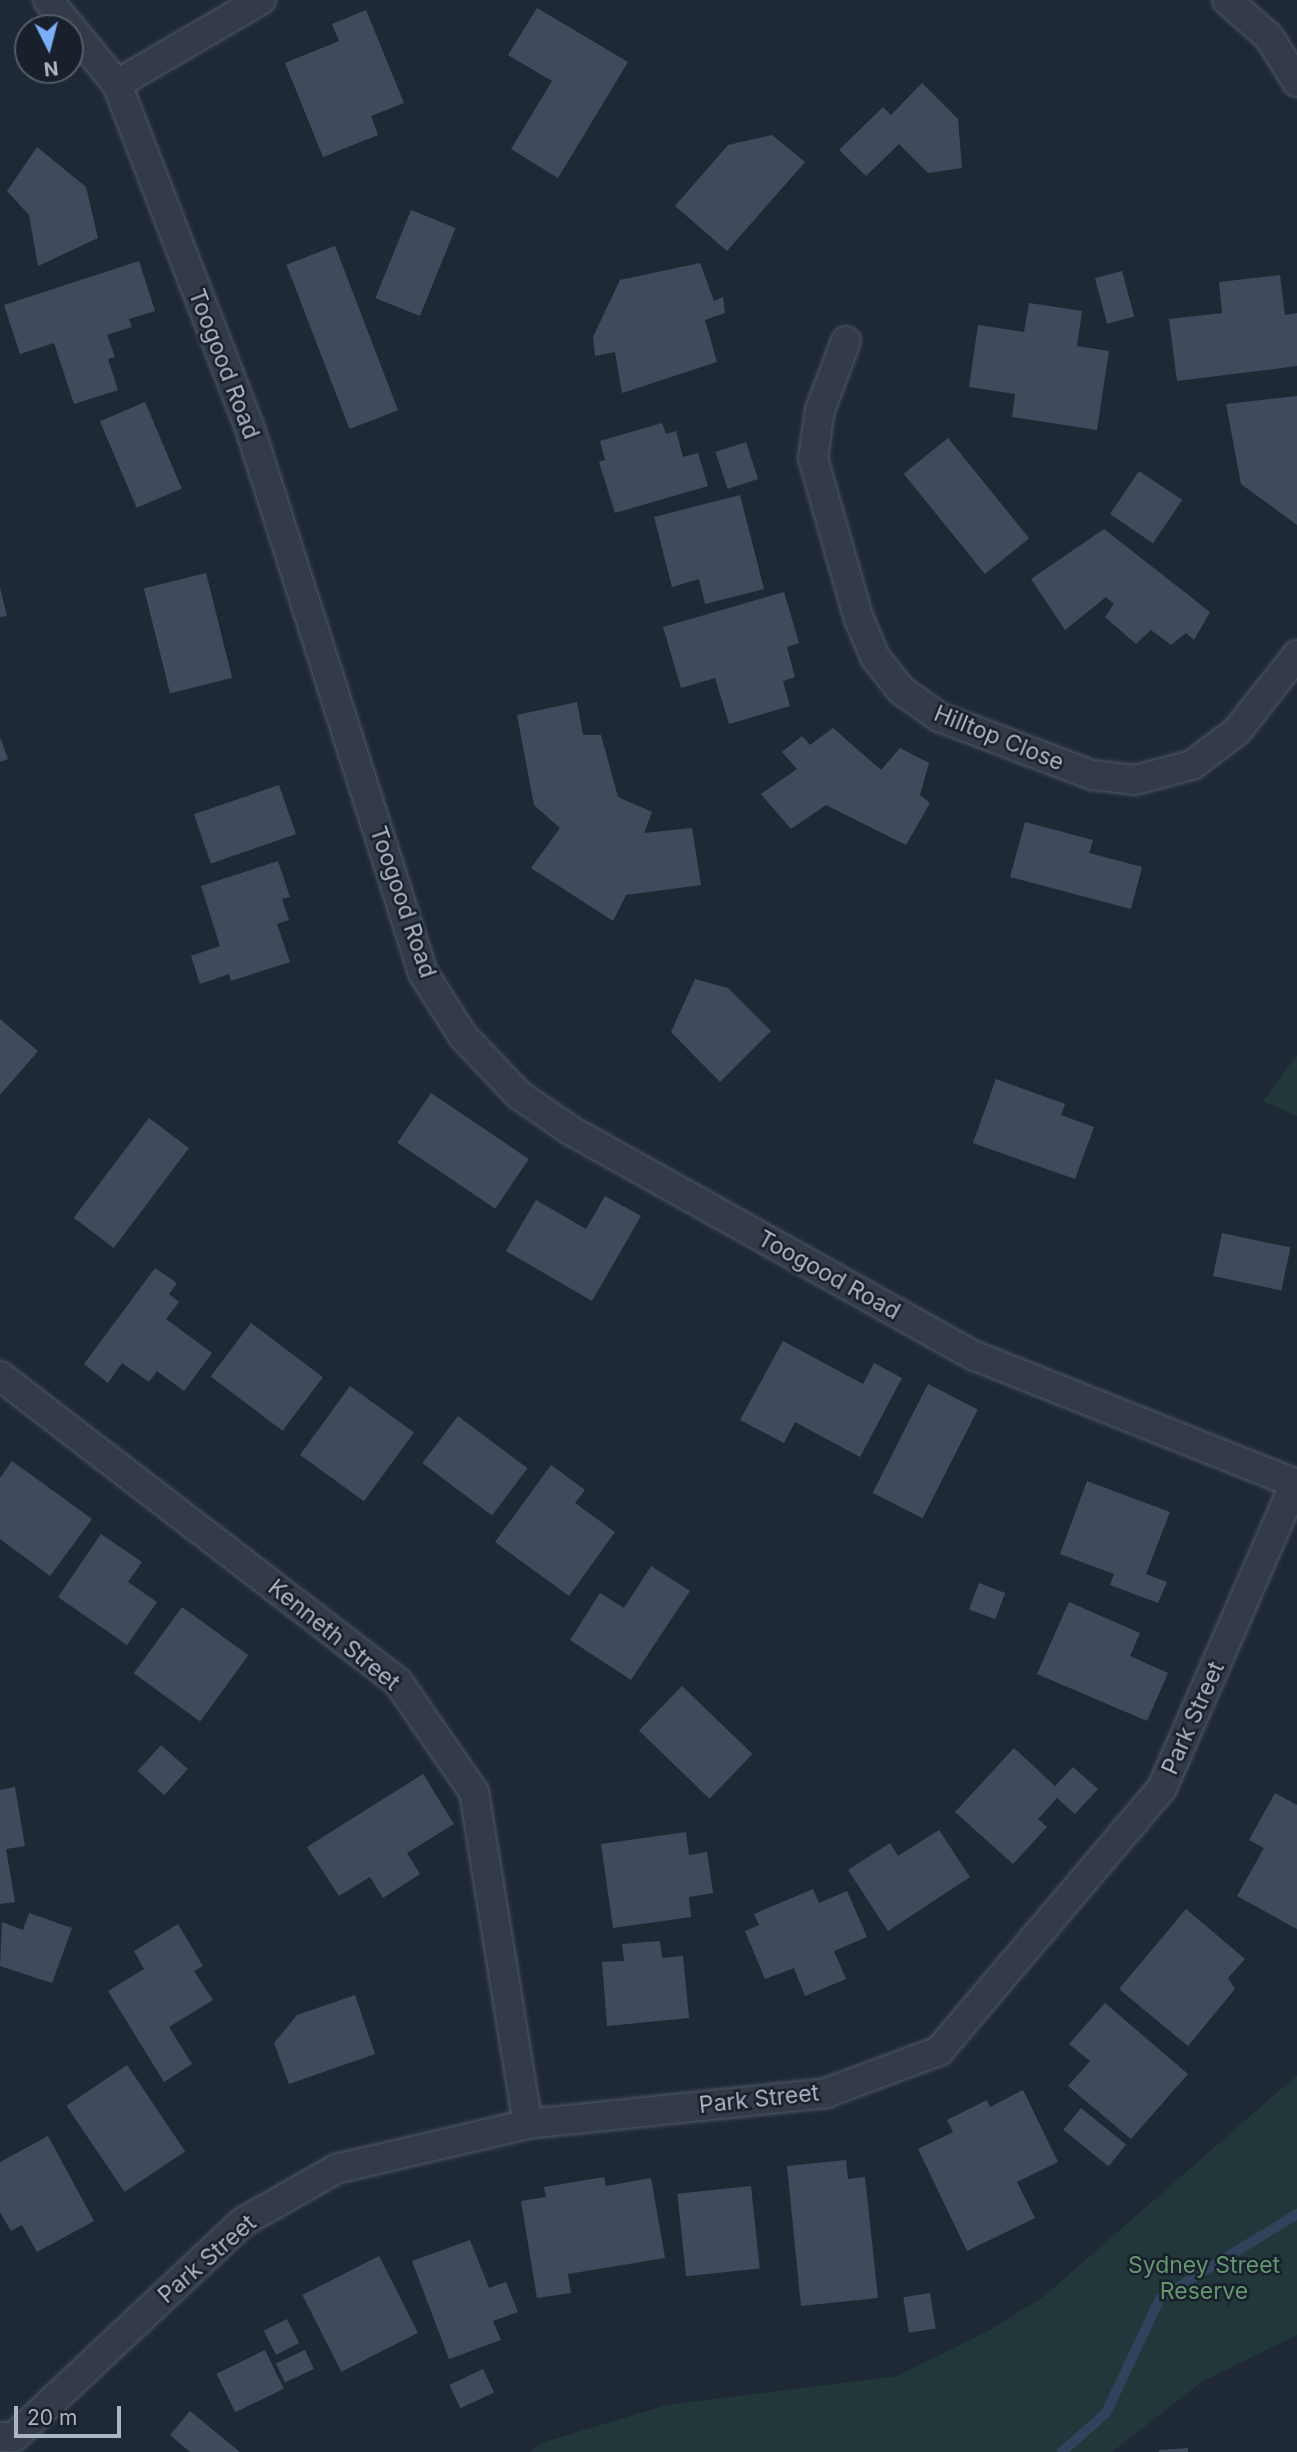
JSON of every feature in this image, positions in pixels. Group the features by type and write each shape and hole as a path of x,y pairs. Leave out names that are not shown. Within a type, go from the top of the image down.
{"street":[{"name":"Toogood Road","path":"48,0 117,84 251,432 423,973 463,1036 519,1095 569,1130 975,1356 1296,1484"},
{"path":"117,84 261,0"},
{"path":"1227,0 1269,37 1297,82"},
{"name":"Hilltop Close","path":"846,341 820,410 813,458 859,619 875,657 901,690 939,717 1092,775 1135,780 1192,765 1237,731 1297,655"},
{"name":"Kenneth Street","path":"0,1376 398,1682 474,1792 528,2124"},
{"name":"Park Street","path":"0,2437 15,2437 243,2222 336,2169 528,2124 825,2093 939,2051 1162,1788 1296,1484"}],"green space":[{"path":"1297,1055 1297,1116 1263,1101"},
{"name":"Sydney Street Reserve","path":"1297,2075 1297,2335 1203,2381 1112,2452 530,2452 541,2443 667,2405 897,2376 990,2330 1043,2297"}],"building":[{"path":"537,8 628,62 558,178 511,149 552,81 508,55"},
{"path":"366,10 404,103 371,116 378,135 323,157 285,63 339,41 332,24"},
{"path":"922,83 958,119 962,168 928,173 899,144 866,176 839,150 883,107 891,115"},
{"path":"772,135 805,162 727,251 675,206 728,145"},
{"path":"37,147 86,187 98,238 38,266 29,215 7,191"},
{"path":"411,210 456,228 420,316 375,298"},
{"path":"335,246 398,410 350,429 286,265"},
{"path":"139,261 155,311 129,319 132,327 107,335 115,357 108,359 118,390 74,404 54,343 20,354 4,305"},
{"path":"700,263 714,301 723,297 725,313 705,320 717,362 622,393 615,352 595,356 593,337 620,280"},
{"path":"1122,271 1134,316 1107,324 1095,278"},
{"path":"1280,275 1285,315 1297,313 1297,366 1177,381 1169,319 1222,313 1219,282"},
{"path":"1029,303 1082,311 1077,346 1109,351 1097,430 1012,417 1015,394 969,387 978,325 1024,332"},
{"path":"1297,396 1297,525 1241,484 1226,404"},
{"path":"145,402 182,489 137,508 100,421"},
{"path":"662,423 666,434 676,431 683,457 698,453 708,486 615,513 599,462 605,460 600,441"},
{"path":"948,438 1029,538 985,574 904,474"},
{"path":"746,442 758,479 728,489 716,452"},
{"path":"1139,471 1182,500 1153,543 1110,514"},
{"path":"740,495 764,589 705,604 699,579 672,587 654,517"},
{"path":"1104,529 1210,612 1194,640 1186,633 1171,645 1151,630 1136,644 1105,617 1114,604 1106,597 1065,630 1031,579"},
{"path":"206,573 232,678 170,693 144,588"},
{"path":"0,587 7,616 0,617"},
{"path":"784,592 799,643 787,647 795,677 783,681 790,706 729,724 715,678 681,688 663,627"},
{"path":"577,702 583,735 601,735 618,797 652,812 644,833 692,828 701,885 626,895 613,921 531,868 560,828 534,805 517,715"},
{"path":"833,728 881,770 900,748 929,763 920,795 930,803 906,845 826,805 791,829 761,794 797,769 782,752 802,736 810,745"},
{"path":"0,737 8,759 0,762"},
{"path":"279,785 296,834 211,863 194,814"},
{"path":"1025,822 1093,840 1089,853 1142,867 1131,909 1010,877"},
{"path":"278,861 290,897 282,899 289,920 277,924 290,962 231,981 229,974 200,984 191,956 220,946 201,886"},
{"path":"695,979 728,988 771,1031 720,1082 671,1032"},
{"path":"0,1019 38,1051 0,1095"},
{"path":"996,1079 1065,1104 1061,1115 1094,1127 1075,1179 973,1143"},
{"path":"431,1093 529,1159 495,1209 397,1143"},
{"path":"149,1118 189,1148 114,1248 74,1218"},
{"path":"605,1196 641,1216 592,1301 506,1251 536,1200 586,1229"},
{"path":"1222,1233 1290,1248 1281,1291 1213,1276"},
{"path":"155,1268 177,1283 169,1294 179,1302 166,1319 212,1353 184,1391 157,1371 149,1382 122,1363 108,1383 84,1364"},
{"path":"251,1323 323,1377 283,1431 211,1377"},
{"path":"783,1341 863,1384 874,1363 902,1378 860,1457 795,1422 784,1443 740,1420"},
{"path":"928,1384 978,1409 923,1518 873,1493"},
{"path":"350,1386 414,1432 364,1501 300,1455"},
{"path":"458,1416 527,1468 492,1515 422,1463"},
{"path":"12,1461 92,1519 50,1576 0,1539 0,1478"},
{"path":"551,1465 585,1490 575,1503 615,1532 569,1596 495,1542"},
{"path":"1087,1481 1170,1512 1146,1574 1167,1582 1158,1603 1110,1585 1114,1574 1060,1554"},
{"path":"101,1534 142,1562 128,1582 157,1602 127,1645 58,1597"},
{"path":"651,1566 690,1591 631,1680 570,1640 600,1593 624,1608"},
{"path":"979,1583 1005,1593 995,1619 969,1609"},
{"path":"1069,1602 1140,1633 1130,1656 1168,1673 1147,1721 1037,1674"},
{"path":"182,1607 248,1655 200,1722 134,1673"},
{"path":"682,1686 752,1754 709,1799 639,1731"},
{"path":"161,1745 188,1769 164,1795 138,1771"},
{"path":"1014,1748 1055,1786 1073,1767 1098,1789 1075,1814 1057,1798 1038,1819 1047,1827 1013,1864 955,1812"},
{"path":"423,1774 454,1824 407,1853 420,1874 383,1898 370,1877 339,1896 307,1847"},
{"path":"15,1787 25,1846 6,1849 15,1902 0,1904 0,1790"},
{"path":"1275,1793 1297,1805 1297,1929 1237,1896 1264,1848 1249,1840"},
{"path":"939,1830 970,1877 888,1931 848,1870 890,1843 898,1856"},
{"path":"686,1832 689,1855 707,1852 713,1893 689,1897 691,1917 613,1928 601,1844"},
{"path":"813,1889 819,1903 847,1891 867,1937 834,1951 846,1979 805,1996 794,1968 765,1979 745,1931 759,1925 754,1914"},
{"path":"1186,1909 1245,1959 1228,1978 1235,1989 1188,2046 1119,1989"},
{"path":"29,1913 72,1928 52,1983 0,1966 2,1922 23,1930"},
{"path":"178,1924 203,1966 194,1971 213,2000 169,2027 192,2064 164,2082 108,1991 144,1969 134,1951"},
{"path":"660,1941 662,1958 683,1956 689,2018 607,2026 602,1962 624,1961 622,1944"},
{"path":"355,1995 375,2054 289,2084 274,2043 297,2015"},
{"path":"1105,2003 1188,2074 1131,2139 1068,2086 1090,2061 1069,2044"},
{"path":"127,2065 185,2151 125,2192 66,2106"},
{"path":"1023,2090 1058,2162 1017,2182 1035,2218 967,2251 918,2149 953,2132 947,2120 987,2100 990,2107"},
{"path":"1081,2108 1126,2145 1108,2166 1063,2130"},
{"path":"48,2136 94,2221 37,2252 22,2225 11,2231 0,2212 0,2162"},
{"path":"846,2160 848,2179 865,2177 878,2298 801,2306 787,2166"},
{"path":"604,2177 606,2186 651,2178 665,2258 568,2274 571,2293 537,2298 521,2201 546,2197 544,2187"},
{"path":"751,2186 760,2269 686,2276 677,2194"},
{"path":"470,2240 489,2288 506,2282 518,2312 493,2321 501,2340 449,2359 412,2261"},
{"path":"379,2256 418,2333 341,2372 302,2295"},
{"path":"930,2293 936,2329 909,2333 903,2297"},
{"path":"287,2319 299,2343 276,2355 264,2331"},
{"path":"265,2350 284,2389 235,2412 216,2374"},
{"path":"305,2350 314,2369 285,2383 276,2364"},
{"path":"483,2369 494,2393 460,2408 449,2385"},
{"path":"190,2411 240,2452 190,2452 170,2435"},
{"path":"1188,2448 1188,2452 1159,2452 1159,2450"}],"waterway":[{"path":"1062,2452 1106,2413 1160,2298 1297,2214"}]}
